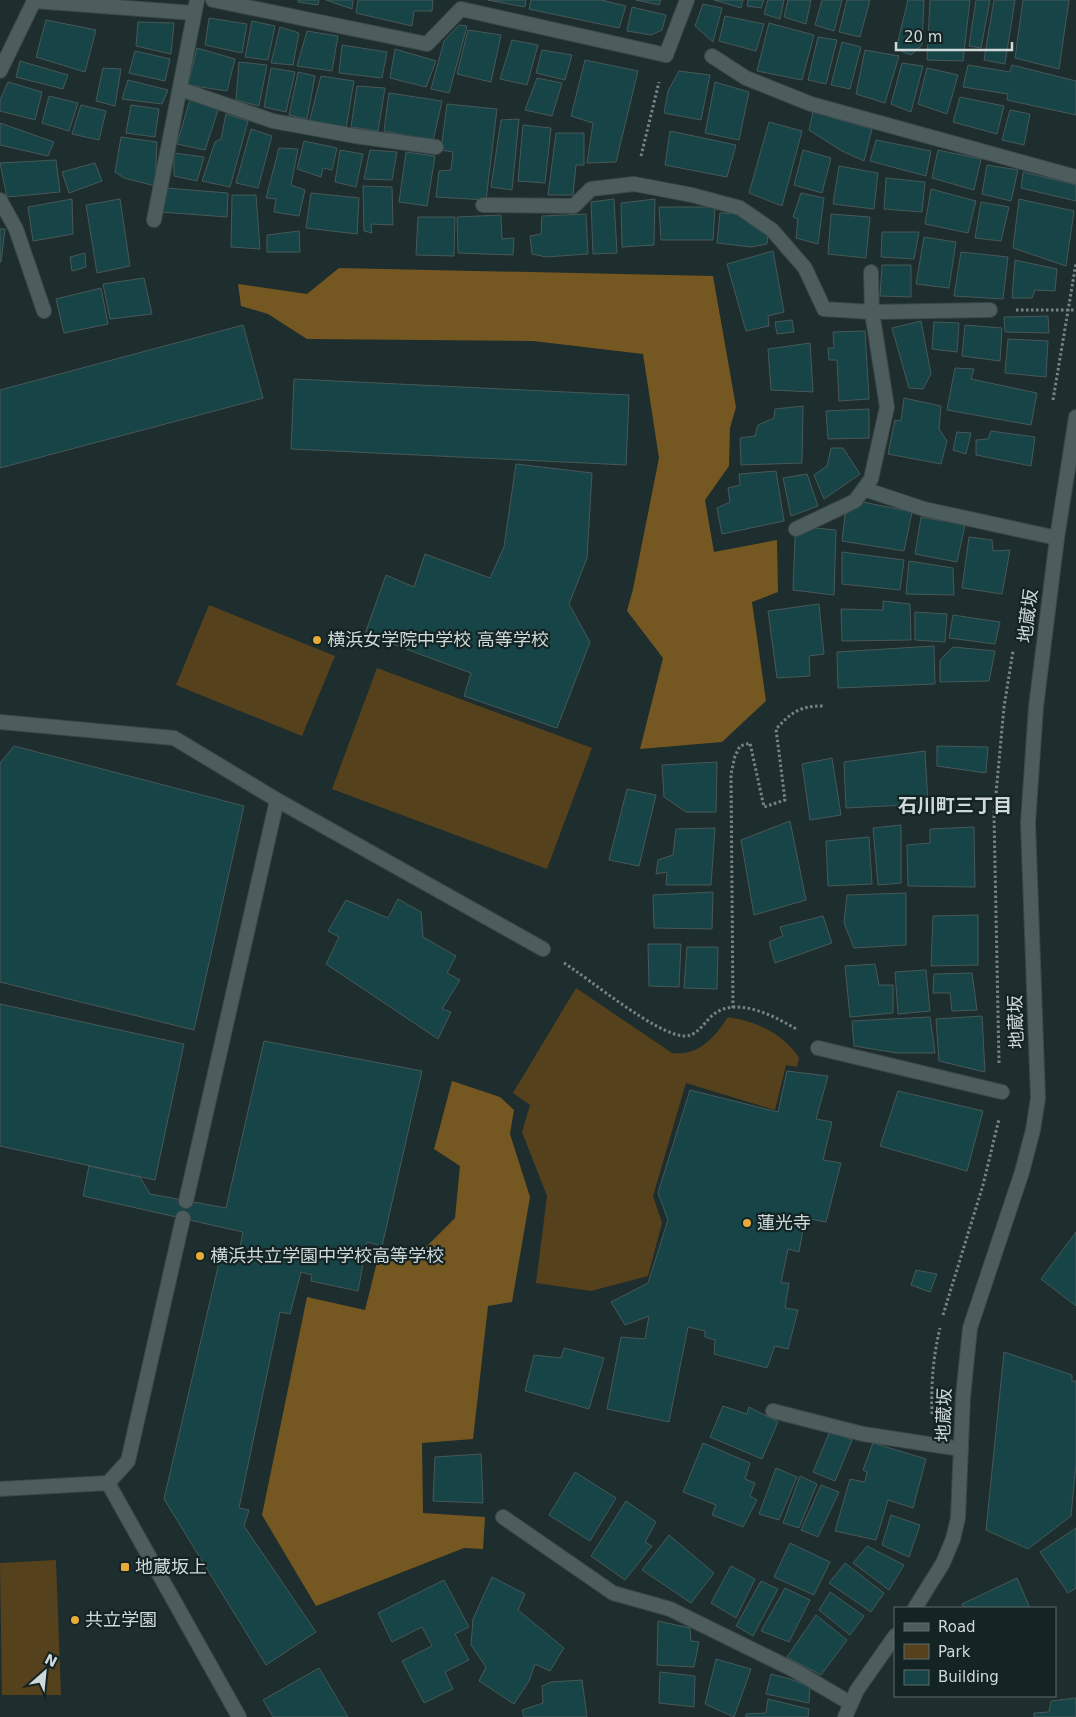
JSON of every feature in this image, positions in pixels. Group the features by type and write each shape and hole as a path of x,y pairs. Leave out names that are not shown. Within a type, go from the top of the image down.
{"street":[{"path":"213,0 427,44 461,9 666,55 687,0"},
{"path":"0,72 34,1 196,7 154,220"},
{"path":"712,56 746,78 811,104 1076,177"},
{"path":"180,89 273,121 356,136 436,146"},
{"path":"483,206 574,206 591,189 634,184 692,195 740,208 772,230 805,268 824,308 872,312 990,310"},
{"path":"0,200 16,229 44,311"},
{"path":"796,529 855,500 871,479 887,407 872,312 871,272"},
{"name":"地蔵坂","path":"916,1607 943,1563 953,1539 958,1518 963,1389 970,1328 1022,1172 1033,1130 1038,1098 1028,823 1036,707 1056,538 1076,416"},
{"path":"864,489 924,508 1056,538"},
{"path":"0,722 174,738 277,800 543,949"},
{"path":"186,1201 277,800"},
{"path":"818,1048 1002,1092"},
{"path":"0,1489 108,1484 128,1461 182,1218"},
{"path":"773,1411 863,1434 961,1449"},
{"path":"108,1484 239,1717"},
{"path":"503,1518 613,1593 670,1609 794,1670 850,1703"},
{"path":"845,1717 850,1703 861,1684 894,1637"}],"path":[{"path":"634,184 666,55"},
{"path":"990,310 1076,310"},
{"path":"733,1008 731,774 734,756 740,746 750,743 764,807 785,800 776,729 789,716 804,706 823,706"},
{"path":"543,949 663,1030 683,1036 692,1035 713,1015 725,1007 743,1008 772,1016 798,1030 818,1048"},
{"path":"933,1445 931,1389 937,1343 944,1309 983,1185 1000,1116 1002,1092"}],"green space":[{"path":"209,605 335,656 302,736 176,685"},
{"path":"377,668 592,748 547,869 332,789"},
{"path":"576,988 672,1053 690,1052 705,1044 728,1017 759,1025 768,1030 786,1042 799,1058 797,1067 786,1065 775,1110 686,1083 653,1196 662,1223 648,1276 591,1291 536,1283 547,1196 522,1132 530,1105 513,1093"},
{"path":"56,1560 61,1695 2,1695 0,1563"}],"shaded area":[{"path":"339,268 713,276 736,407 730,428 729,466 705,500 714,552 777,540 778,592 752,602 766,701 722,742 640,749 663,658 627,611 659,458 643,354 533,341 307,339 268,314 241,306 238,284 307,294"},
{"path":"452,1081 500,1097 514,1110 510,1134 530,1197 512,1302 488,1306 473,1439 422,1443 423,1513 485,1517 483,1549 464,1548 316,1606 262,1515 307,1297 365,1310 378,1258 415,1258 455,1218 460,1166 434,1149"}],"building":[{"path":"298,0 319,0 318,5 298,2"},
{"path":"326,0 353,0 352,9"},
{"path":"358,0 433,0 432,11 414,11 412,26 356,13"},
{"path":"488,0 526,0 525,7"},
{"path":"531,0 601,0 626,6 619,28 529,9"},
{"path":"636,0 661,0 659,5"},
{"path":"714,0 743,0 741,8"},
{"path":"748,0 764,0 761,8 747,6"},
{"path":"768,0 784,0 780,19 764,14"},
{"path":"788,0 811,0 806,24 784,17"},
{"path":"822,0 842,0 834,31 815,25"},
{"path":"847,0 870,0 860,37 839,32"},
{"path":"908,0 924,0 922,45 911,55 896,49"},
{"path":"930,0 970,0 963,61 927,60"},
{"path":"976,0 990,0 981,48 969,46"},
{"path":"994,0 1015,0 1005,64 984,60"},
{"path":"1023,0 1069,0 1059,69 1015,58"},
{"path":"703,4 722,8 713,42 695,26"},
{"path":"632,7 666,15 662,30 651,35 627,31"},
{"path":"725,16 764,24 756,51 719,41"},
{"path":"209,18 247,24 242,53 205,45"},
{"path":"46,20 96,30 85,72 36,57"},
{"path":"252,21 275,26 268,60 245,57"},
{"path":"138,22 174,23 171,54 136,46"},
{"path":"769,23 814,35 802,80 757,71"},
{"path":"459,25 467,26 449,93 431,89 444,41"},
{"path":"280,27 299,33 293,65 271,63"},
{"path":"468,30 501,35 491,82 457,74"},
{"path":"307,31 338,36 332,71 297,66"},
{"path":"818,37 837,40 826,84 808,80"},
{"path":"512,40 538,45 527,85 500,79"},
{"path":"842,42 861,47 850,89 831,85"},
{"path":"342,45 387,52 382,78 339,73"},
{"path":"197,48 235,59 227,91 188,85"},
{"path":"395,49 436,61 426,87 390,78"},
{"path":"542,50 572,55 565,80 536,73"},
{"path":"865,50 899,56 885,103 856,94"},
{"path":"135,51 170,59 165,81 129,73"},
{"path":"585,60 638,71 616,162 587,163 593,123 571,116"},
{"path":"20,61 68,75 63,89 16,77"},
{"path":"239,62 267,65 259,106 236,100"},
{"path":"902,63 923,66 911,112 891,104"},
{"path":"968,65 1010,72 1012,65 1076,81 1076,115 1007,100 1008,94 963,87"},
{"path":"103,68 121,69 115,106 96,101"},
{"path":"271,68 295,72 286,112 264,107"},
{"path":"927,68 958,75 947,114 918,104"},
{"path":"679,71 710,75 701,120 664,113 668,91"},
{"path":"298,72 315,76 307,119 289,115"},
{"path":"321,76 354,81 346,128 309,123"},
{"path":"537,78 562,83 552,116 525,110"},
{"path":"128,80 168,90 162,104 122,99"},
{"path":"8,82 42,92 35,120 0,111 0,100"},
{"path":"715,82 749,92 739,140 705,133"},
{"path":"357,86 385,88 378,131 351,127"},
{"path":"389,93 442,101 433,141 384,131"},
{"path":"49,96 78,103 69,131 42,123"},
{"path":"960,97 1004,106 997,134 953,122"},
{"path":"190,99 219,107 205,150 177,144"},
{"path":"447,104 497,109 486,200 436,197 439,171 451,170 453,152 441,150"},
{"path":"81,105 106,111 99,140 72,134"},
{"path":"131,105 159,109 155,137 126,133"},
{"path":"1010,110 1030,114 1024,145 1002,140"},
{"path":"813,112 872,129 864,161 842,151 809,130"},
{"path":"226,114 248,121 230,187 202,181 215,142 221,139"},
{"path":"519,119 512,190 491,187 501,120"},
{"path":"769,122 802,131 782,206 749,193"},
{"path":"0,123 54,142 48,156 0,145"},
{"path":"523,125 551,128 545,183 518,181"},
{"path":"251,129 272,136 258,188 236,183"},
{"path":"670,131 736,145 727,177 665,165"},
{"path":"556,133 584,133 584,165 576,165 573,195 548,195"},
{"path":"121,137 157,142 155,186 124,178 115,172"},
{"path":"876,140 931,151 926,176 870,161"},
{"path":"304,141 337,148 332,170 323,168 321,177 297,169"},
{"path":"279,148 298,149 291,185 305,190 299,216 274,212 276,199 266,198"},
{"path":"340,150 363,154 356,187 335,182"},
{"path":"370,150 397,152 392,180 364,179"},
{"path":"803,150 831,158 822,193 794,185"},
{"path":"938,150 981,159 974,190 932,178"},
{"path":"406,152 435,156 427,206 399,202"},
{"path":"174,153 204,157 197,181 174,176"},
{"path":"56,160 60,192 7,197 0,163"},
{"path":"95,163 102,181 69,193 62,172"},
{"path":"987,165 1018,170 1011,201 982,194"},
{"path":"839,166 878,173 874,209 833,204"},
{"path":"1023,172 1076,185 1076,201 1021,188"},
{"path":"886,178 925,182 922,212 884,209"},
{"path":"363,186 392,187 393,225 371,224 372,233 364,231"},
{"path":"166,188 228,193 227,217 161,212"},
{"path":"931,189 976,201 968,233 925,224"},
{"path":"311,193 359,198 357,234 306,228"},
{"path":"801,193 824,198 818,244 796,238 798,219 793,217"},
{"path":"232,195 256,195 260,249 231,247"},
{"path":"72,199 73,234 33,241 28,207"},
{"path":"120,199 130,266 97,273 86,205"},
{"path":"614,199 617,253 593,254 591,202"},
{"path":"655,199 654,245 622,247 621,203"},
{"path":"1019,199 1074,211 1066,266 1013,248"},
{"path":"981,202 1009,207 1001,241 975,238"},
{"path":"659,207 715,207 713,240 661,240"},
{"path":"720,213 744,214 768,232 767,244 751,247 717,243"},
{"path":"586,214 588,254 546,257 532,254 530,236 541,234 542,216"},
{"path":"831,214 870,217 866,258 828,254"},
{"path":"501,215 502,239 514,238 513,255 458,253 457,217"},
{"path":"418,217 455,217 454,256 416,255"},
{"path":"0,229 5,229 1,262 0,262"},
{"path":"299,231 300,252 267,252 267,235"},
{"path":"882,232 919,232 914,259 881,257"},
{"path":"924,237 956,242 949,288 916,284"},
{"path":"773,251 784,312 768,316 769,326 746,331 727,264"},
{"path":"961,252 1008,257 1003,299 954,296"},
{"path":"85,253 86,267 72,271 70,257"},
{"path":"1015,260 1057,269 1055,291 1035,290 1032,298 1012,298"},
{"path":"882,265 911,265 911,297 880,296"},
{"path":"144,278 152,314 110,319 103,284"},
{"path":"101,288 108,324 64,333 56,299"},
{"path":"1048,316 1049,333 1005,332 1004,317"},
{"path":"792,320 794,332 777,334 775,322"},
{"path":"921,321 931,374 923,389 909,388 892,328"},
{"path":"934,322 959,323 957,352 932,349"},
{"path":"243,325 263,398 0,468 0,390"},
{"path":"965,325 1002,328 1000,361 962,356"},
{"path":"865,331 869,399 839,401 837,360 829,360 828,348 834,348 833,332"},
{"path":"1008,339 1048,341 1046,377 1005,373"},
{"path":"810,343 813,392 771,390 768,349"},
{"path":"955,368 974,369 971,379 1037,393 1031,425 947,410"},
{"path":"294,379 629,395 626,465 291,449"},
{"path":"904,398 941,406 939,429 947,441 941,464 888,454 895,420 901,421"},
{"path":"803,406 802,463 741,465 740,438 755,436 758,425 774,418 775,409"},
{"path":"869,409 869,438 828,439 826,411"},
{"path":"991,431 1035,437 1031,466 976,455 976,440 988,439"},
{"path":"957,432 971,433 966,454 953,450"},
{"path":"831,448 843,448 860,474 824,499 814,475 827,466"},
{"path":"516,464 592,473 587,558 569,604 590,642 557,728 464,696 471,673 365,634 386,575 414,587 425,554 490,578 504,547"},
{"path":"776,471 784,521 722,534 717,508 730,502 728,488 740,485 739,474"},
{"path":"807,474 818,506 791,516 783,478"},
{"path":"863,502 912,512 904,551 842,541 845,515"},
{"path":"921,517 965,525 957,562 915,554"},
{"path":"816,528 836,530 834,595 793,590 795,537"},
{"path":"969,537 992,540 993,551 1010,550 1002,594 962,588"},
{"path":"842,552 904,560 900,590 842,584"},
{"path":"909,561 953,568 954,595 906,594"},
{"path":"883,601 910,604 911,640 842,641 841,609 883,610"},
{"path":"819,604 824,654 809,656 810,676 777,678 768,611"},
{"path":"915,612 947,614 945,642 915,640"},
{"path":"953,615 1000,622 995,644 949,638"},
{"path":"934,646 935,684 838,688 837,652"},
{"path":"953,647 995,651 989,681 940,682 940,660"},
{"path":"14,746 244,806 194,1030 0,982 0,763"},
{"path":"937,746 988,747 986,773 937,766"},
{"path":"925,751 928,804 846,808 844,762"},
{"path":"832,758 841,815 810,820 802,764"},
{"path":"717,762 716,812 686,812 664,797 662,765"},
{"path":"627,789 656,795 639,866 609,860"},
{"path":"790,821 806,900 754,915 741,840"},
{"path":"901,825 901,883 878,885 873,828"},
{"path":"974,827 975,887 908,886 907,845 930,843 930,829"},
{"path":"715,828 711,885 666,885 667,872 656,874 658,860 673,855 676,829"},
{"path":"869,837 872,884 828,886 826,841"},
{"path":"713,892 712,929 654,928 653,895"},
{"path":"906,893 906,945 854,948 844,923 847,895"},
{"path":"398,899 421,912 423,937 456,956 447,973 460,980 442,1009 451,1012 438,1039 326,964 339,937 328,931 346,900 388,918"},
{"path":"978,915 978,965 931,966 933,916"},
{"path":"823,916 832,943 775,963 769,942 783,936 780,927"},
{"path":"648,944 681,944 679,987 649,986"},
{"path":"687,947 718,947 717,989 684,988"},
{"path":"875,964 879,985 893,985 893,1013 850,1017 845,966"},
{"path":"926,970 930,1011 898,1014 895,972"},
{"path":"972,973 977,1010 952,1011 950,993 933,993 934,974"},
{"path":"0,1004 184,1044 155,1180 0,1146"},
{"path":"982,1016 985,1072 939,1061 936,1019"},
{"path":"930,1017 935,1053 897,1053 854,1046 852,1021"},
{"path":"264,1041 422,1071 382,1246 367,1242 358,1291 311,1281 312,1275 301,1272 290,1314 280,1312 239,1508 249,1510 244,1526 316,1632 266,1665 164,1499 221,1254 238,1257 243,1232 83,1196 89,1166 140,1177 150,1194 226,1208"},
{"path":"787,1071 828,1076 816,1119 832,1122 823,1160 841,1163 826,1222 805,1218 799,1252 788,1249 781,1283 789,1283 785,1308 798,1310 788,1349 775,1346 767,1368 714,1354 715,1340 705,1337 705,1331 688,1327 669,1422 607,1409 621,1337 645,1339 649,1316 625,1325 611,1302 648,1283 668,1220 658,1193 690,1090 778,1112"},
{"path":"898,1091 983,1111 967,1171 880,1146"},
{"path":"1076,1232 1076,1306 1041,1279"},
{"path":"916,1270 937,1274 930,1292 911,1285"},
{"path":"564,1348 604,1358 589,1409 525,1391 534,1355 561,1358"},
{"path":"1004,1352 1072,1375 1072,1381 1076,1381 1076,1464 1071,1516 1028,1549 986,1530"},
{"path":"723,1406 747,1414 749,1407 778,1422 762,1459 710,1437"},
{"path":"830,1431 852,1440 835,1481 813,1472"},
{"path":"703,1443 750,1463 745,1479 755,1483 750,1496 757,1500 743,1527 712,1515 716,1505 683,1492"},
{"path":"873,1443 926,1459 913,1508 888,1500 876,1540 835,1531 850,1479 865,1482 867,1472 863,1470"},
{"path":"481,1454 483,1503 433,1501 435,1457"},
{"path":"776,1468 797,1477 779,1520 759,1514"},
{"path":"575,1472 616,1498 590,1541 549,1515"},
{"path":"800,1476 817,1484 799,1528 783,1523"},
{"path":"821,1485 839,1492 818,1537 801,1530"},
{"path":"626,1501 656,1522 645,1542 652,1546 625,1580 591,1556"},
{"path":"891,1515 920,1525 909,1557 882,1545"},
{"path":"1076,1528 1076,1588 1068,1593 1040,1552"},
{"path":"669,1535 714,1573 691,1603 642,1570"},
{"path":"790,1543 830,1562 814,1595 774,1577"},
{"path":"867,1546 904,1565 889,1590 853,1563"},
{"path":"845,1563 884,1593 871,1612 829,1583"},
{"path":"731,1566 755,1579 736,1618 711,1603"},
{"path":"492,1577 525,1594 518,1610 564,1648 550,1671 535,1664 529,1681 514,1704 479,1681 486,1667 471,1645 473,1619"},
{"path":"1017,1578 1030,1607 964,1607 962,1604"},
{"path":"444,1580 469,1627 455,1634 469,1660 445,1672 453,1689 424,1703 402,1661 432,1646 422,1627 392,1642 378,1613"},
{"path":"761,1581 778,1589 753,1636 736,1626"},
{"path":"785,1588 810,1600 789,1642 761,1631"},
{"path":"830,1592 864,1616 850,1635 819,1610"},
{"path":"816,1615 847,1640 821,1675 787,1657"},
{"path":"658,1621 690,1628 691,1641 699,1642 694,1667 657,1665"},
{"path":"716,1659 751,1669 734,1717 705,1704"},
{"path":"319,1668 348,1717 273,1717 263,1700"},
{"path":"660,1672 695,1676 694,1707 659,1703"},
{"path":"771,1674 810,1687 809,1703 766,1694"},
{"path":"582,1680 587,1717 524,1717 522,1710 543,1703 542,1686 551,1682"},
{"path":"1076,1698 1076,1717 1034,1717 1034,1713 1049,1712 1051,1701"},
{"path":"768,1699 809,1709 808,1717 746,1717 746,1714 766,1713"}],"place":[{"name":"横浜女学院中学校 高等学校","path":"317,640"},
{"name":"蓮光寺","path":"747,1223"},
{"name":"横浜共立学園中学校高等学校","path":"200,1256"},
{"name":"地蔵坂上","path":"125,1567"},
{"name":"共立学園","path":"75,1620"}],"district":[{"name":"石川町三丁目","path":"955,805"}]}
